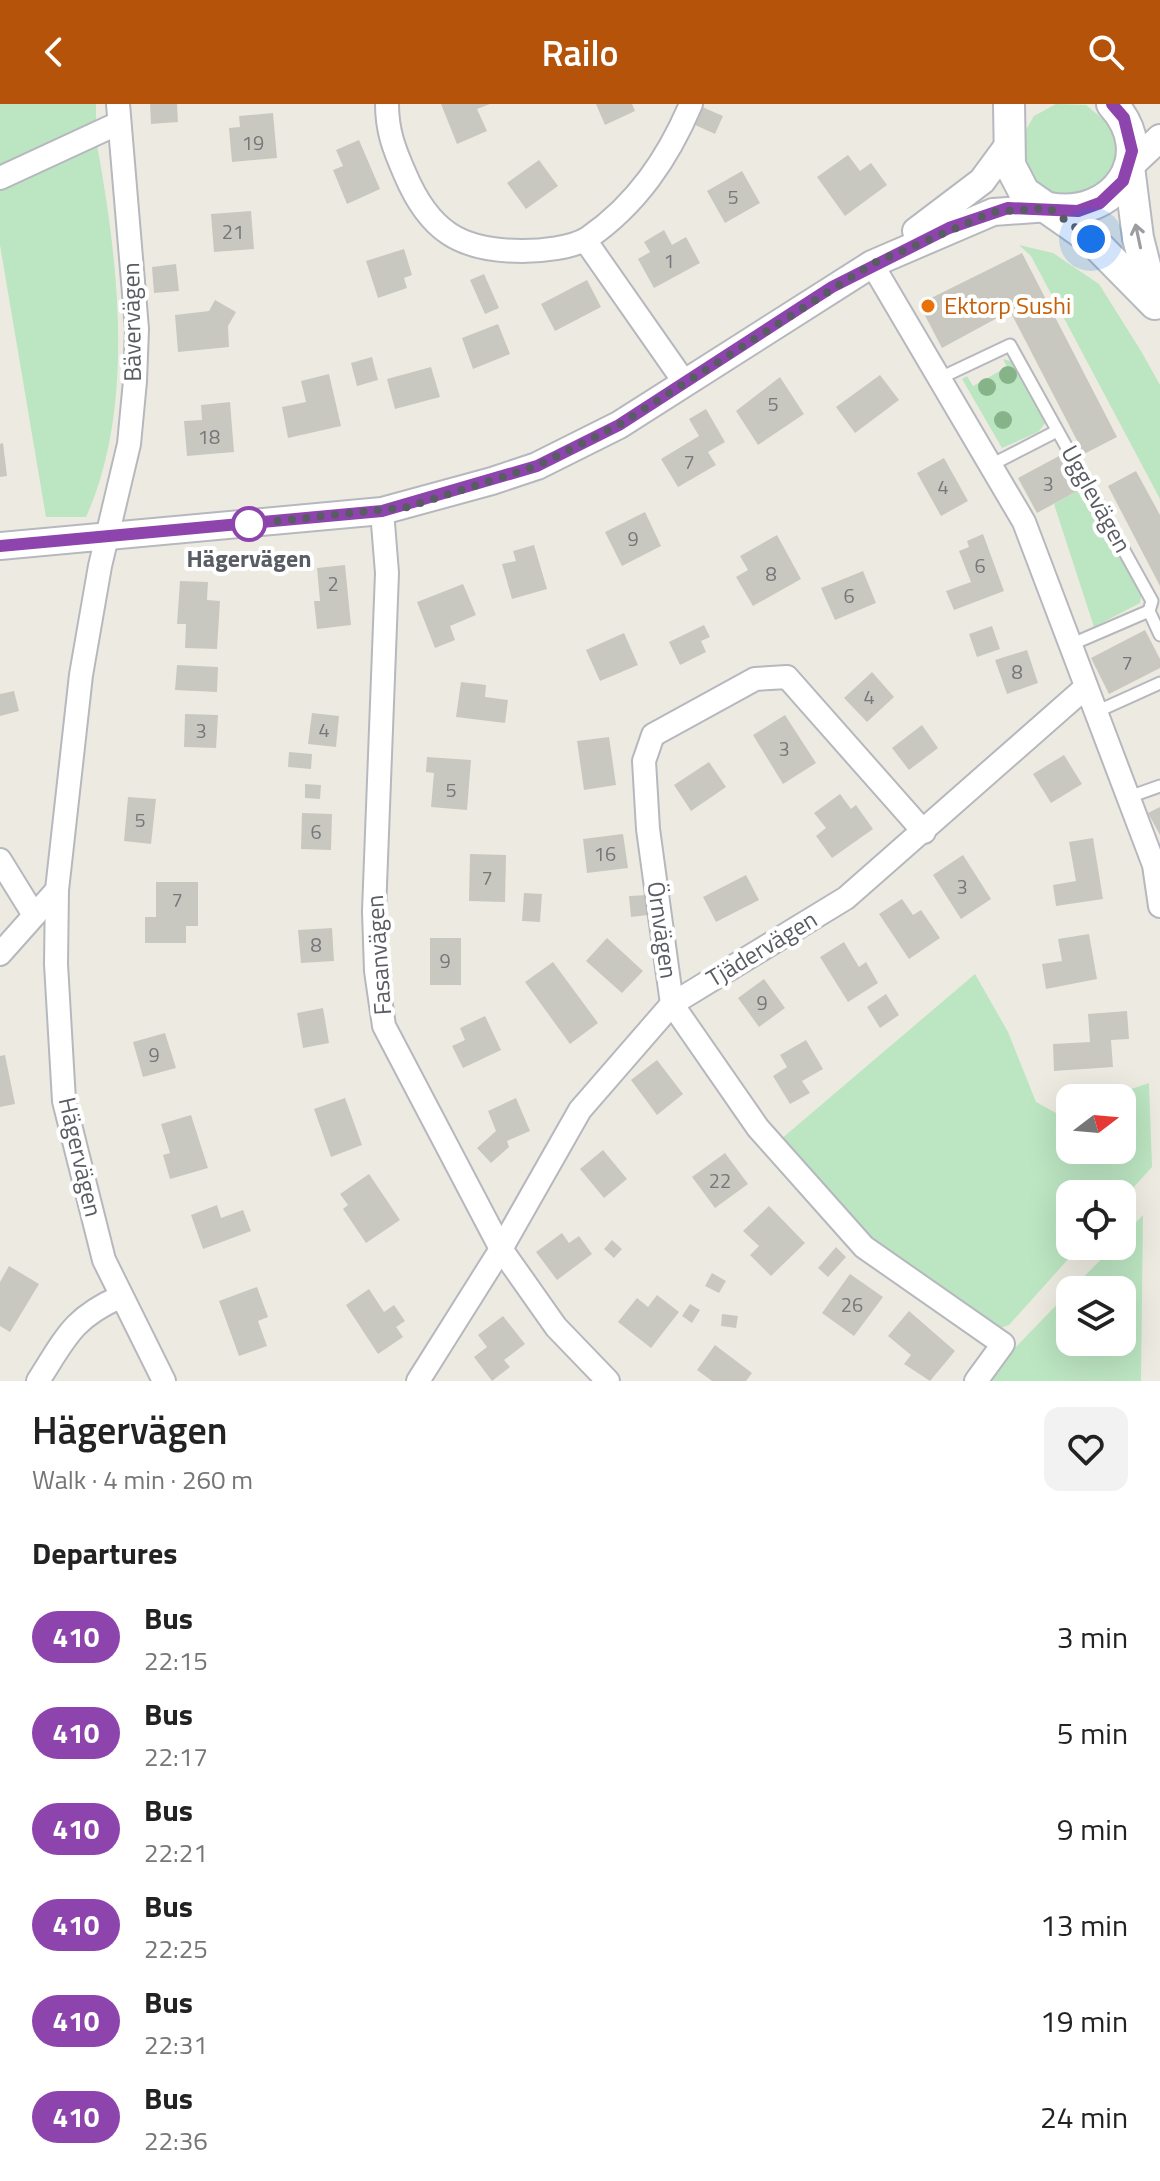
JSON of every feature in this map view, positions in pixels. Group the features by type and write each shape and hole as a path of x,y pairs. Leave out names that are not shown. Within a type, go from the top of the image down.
{"main road":[{"path":"1027,104 1009,128 1016,180 1035,201 1091,239 1157,309"},
{"path":"1112,104 1124,118 1129,132 1132,151 1129,167 1138,238 1157,309"},
{"path":"1049,208 1078,211 1100,203 1114,193 1129,167"}],"street":[{"path":"387,104 388,133 419,206 445,234 489,251 536,251 585,240 658,172 691,104"},
{"path":"0,178 118,114"},
{"name":"Bävervägen","path":"107,538 129,444 137,329 118,114"},
{"path":"0,546 382,511 537,466 619,425 872,264 982,181 1009,128"},
{"path":"1129,167 1160,138"},
{"path":"872,264 993,212 1049,208"},
{"path":"585,240 685,383"},
{"path":"872,264 1024,522 1154,865 1160,906"},
{"name":"Fasanvägen","path":"382,511 387,573 374,911 376,971 384,1026 501,1249 556,1327 608,1381"},
{"name":"Hägervägen","path":"107,538 81,675 57,890 56,964 64,1101 104,1260 164,1381"},
{"name":"Örnvägen","path":"924,832 787,677 755,679 653,735 644,761 648,829 672,1004 758,1128 864,1247 1003,1344 976,1381"},
{"name":"Tjädervägen","path":"418,1381 501,1249 580,1110 672,1004 846,898 1086,687"},
{"path":"0,860 34,915"},
{"path":"0,954 57,890"},
{"path":"38,1381 75,1323 95,1308 120,1297"}],"lane":[{"name":"Ugglevägen","path":"937,379 1010,345 1152,601 1149,611 1160,635"},
{"name":"Ugglevägen","path":"989,466 1057,431"},
{"path":"1070,645 1149,611"},
{"path":"1096,712 1160,683"},
{"path":"1129,797 1160,786"}],"green space":[{"path":"0,104 96,104 96,122 0,169"},
{"path":"1056,104 1086,105 1110,125 1117,140 1118,158 1103,188 1055,200 1027,180 1020,140 1034,116"},
{"path":"97,145 116,284 117,381 112,428 102,474 86,517 46,517 0,245 0,191"},
{"path":"1019,245 1053,253 1099,284 1160,385 1160,499 1031,256"},
{"path":"1003,359 1014,362 1047,421 1038,432 1002,448 962,379 967,376 973,386 1007,367"},
{"path":"1077,491 1142,591 1140,603 1094,627 1054,504"},
{"path":"975,974 1008,1032 1036,1102 1056,1113 1056,1164 1136,1164 1136,1087 1149,1083 1152,1167 1136,1185 1136,1180 1056,1180 1056,1260 1067,1260 1009,1325 998,1329 871,1242 780,1140"},
{"path":"1143,1215 1141,1381 989,1381 1011,1352 1056,1305 1056,1356 1136,1356 1136,1276 1085,1276 1100,1260 1136,1260 1136,1222"}],"building":[{"path":"150,104 177,104 178,122 151,124"},
{"path":"441,104 490,104 477,109 487,131 457,144"},
{"path":"596,104 632,104 635,111 605,125"},
{"path":"700,106 723,116 715,134 693,124"},
{"path":"273,113 277,158 232,162 229,128 240,127 239,116"},
{"path":"359,140 380,189 347,204 333,170 343,166 336,150"},
{"path":"848,155 860,171 871,163 887,185 845,216 817,177"},
{"path":"539,160 558,186 526,209 507,183"},
{"path":"742,171 760,203 725,223 707,191"},
{"path":"251,211 254,249 214,252 211,214"},
{"path":"664,230 672,245 686,237 700,263 654,288 638,259 650,252 644,242"},
{"path":"404,249 412,275 404,278 407,288 378,298 366,261"},
{"path":"1022,253 1117,437 1084,454 1010,311 942,348 919,304"},
{"path":"176,264 179,291 154,293 152,267"},
{"path":"484,274 499,308 485,314 470,280"},
{"path":"587,280 601,307 555,331 541,304"},
{"path":"215,300 236,312 228,326 229,347 178,352 175,315 209,311"},
{"path":"498,324 510,354 473,369 462,338"},
{"path":"372,357 378,380 357,386 351,363"},
{"path":"431,367 440,397 395,409 387,379"},
{"path":"329,374 341,426 288,438 282,407 306,402 301,381"},
{"path":"880,375 899,400 855,433 836,407"},
{"path":"780,377 804,414 758,445 736,411"},
{"path":"230,402 234,452 187,456 184,421 202,420 201,405"},
{"path":"706,409 725,442 708,452 716,465 678,487 661,459 699,436 689,419"},
{"path":"3,443 7,476 0,477 0,444"},
{"path":"1059,456 1077,491 1037,513 1018,478"},
{"path":"944,458 968,501 941,516 917,473"},
{"path":"1136,471 1160,515 1160,586 1108,486"},
{"path":"645,512 661,546 622,566 605,532"},
{"path":"983,534 1004,591 954,610 946,591 971,582 959,551 969,547 967,541"},
{"path":"777,535 801,579 753,606 736,577 748,570 740,556"},
{"path":"534,545 547,589 512,599 502,564 516,561 513,551"},
{"path":"345,565 351,625 317,629 314,601 320,601 317,568"},
{"path":"863,571 876,603 835,620 821,588"},
{"path":"180,581 208,582 207,600 220,601 217,649 185,648 186,624 177,624"},
{"path":"463,584 476,615 450,626 455,640 435,648 417,602"},
{"path":"704,625 710,637 701,641 706,652 680,665 669,642"},
{"path":"992,626 1000,649 977,657 969,634"},
{"path":"1145,630 1160,659 1160,668 1109,694 1091,658"},
{"path":"624,633 638,665 600,681 586,650"},
{"path":"1027,650 1038,683 1007,694 995,660"},
{"path":"177,665 218,667 217,692 175,690"},
{"path":"872,672 894,697 867,722 844,698"},
{"path":"461,682 486,685 485,697 508,700 505,723 456,717"},
{"path":"14,691 19,711 0,716 0,694"},
{"path":"312,713 339,716 336,747 308,744"},
{"path":"185,714 218,715 216,748 184,747"},
{"path":"785,715 816,763 783,784 753,735"},
{"path":"922,725 938,748 909,770 892,748"},
{"path":"609,737 616,785 584,790 577,741"},
{"path":"289,752 312,754 311,769 288,767"},
{"path":"1064,755 1082,784 1051,803 1033,774"},
{"path":"427,757 471,760 467,810 431,807 434,773 426,772"},
{"path":"709,762 726,787 691,811 674,785"},
{"path":"305,784 321,785 320,799 305,798"},
{"path":"840,794 851,809 856,805 873,829 832,858 816,836 826,828 814,813"},
{"path":"128,797 156,799 151,844 124,841"},
{"path":"1160,807 1160,835 1148,813"},
{"path":"302,813 332,814 331,850 301,849"},
{"path":"623,834 628,868 587,873 583,839"},
{"path":"1093,838 1103,899 1056,906 1053,885 1076,881 1069,842"},
{"path":"470,854 506,855 505,902 469,901"},
{"path":"963,855 991,899 961,919 933,875"},
{"path":"746,875 759,900 716,922 703,897"},
{"path":"156,882 198,882 198,926 186,926 186,943 145,943 145,917 156,917"},
{"path":"524,893 542,894 540,922 522,921"},
{"path":"647,895 648,915 631,917 629,896"},
{"path":"902,899 913,915 921,910 940,938 909,959 879,914"},
{"path":"332,928 334,961 301,963 298,930"},
{"path":"1089,934 1097,979 1046,989 1042,964 1062,961 1058,939"},
{"path":"430,938 461,938 461,985 430,985"},
{"path":"607,938 643,971 622,993 586,961"},
{"path":"844,942 859,967 866,962 878,983 848,1002 820,957"},
{"path":"553,962 598,1023 570,1044 525,982"},
{"path":"764,979 785,1008 759,1027 738,998"},
{"path":"886,994 899,1015 880,1028 867,1007"},
{"path":"323,1008 329,1043 303,1048 297,1013"},
{"path":"1127,1011 1129,1039 1111,1040 1113,1067 1054,1071 1053,1044 1090,1042 1088,1014"},
{"path":"485,1016 501,1050 463,1068 452,1046 465,1040 460,1028"},
{"path":"165,1033 176,1068 143,1077 133,1042"},
{"path":"806,1040 823,1069 802,1081 810,1093 790,1104 773,1076 787,1067 780,1055"},
{"path":"5,1055 15,1104 0,1107 0,1056"},
{"path":"657,1060 683,1094 657,1115 631,1080"},
{"path":"345,1098 362,1145 331,1157 314,1109"},
{"path":"516,1098 530,1131 507,1141 509,1147 491,1163 477,1148 496,1131 488,1111"},
{"path":"191,1115 208,1168 170,1179 163,1155 170,1153 161,1124"},
{"path":"603,1150 627,1179 604,1198 580,1169"},
{"path":"725,1153 748,1184 715,1208 692,1177"},
{"path":"369,1174 400,1220 366,1243 343,1209 348,1205 340,1194"},
{"path":"217,1205 221,1218 243,1210 251,1231 203,1249 191,1215"},
{"path":"769,1206 805,1243 771,1276 750,1255 759,1246 743,1231"},
{"path":"562,1233 569,1243 579,1236 592,1254 557,1280 536,1252"},
{"path":"612,1240 622,1249 614,1258 604,1249"},
{"path":"836,1247 846,1257 828,1277 818,1268"},
{"path":"9,1266 39,1284 10,1332 0,1326 0,1282"},
{"path":"712,1273 726,1281 719,1293 705,1286"},
{"path":"850,1274 883,1297 854,1336 822,1313"},
{"path":"257,1287 268,1317 258,1321 267,1346 239,1356 219,1301"},
{"path":"369,1289 384,1312 394,1305 405,1321 396,1327 403,1337 378,1354 346,1305"},
{"path":"657,1295 679,1312 651,1348 618,1322 637,1298 648,1307"},
{"path":"690,1304 700,1310 692,1323 682,1316"},
{"path":"909,1311 955,1351 930,1381 904,1364 911,1355 888,1336"},
{"path":"722,1314 738,1316 736,1328 721,1326"},
{"path":"503,1316 525,1344 504,1360 510,1367 492,1381 474,1357 487,1347 478,1335"},
{"path":"715,1345 752,1373 746,1381 712,1381 697,1370"}],"bus line":[{"name":"410","path":"0,546 153,535 382,511 408,507 537,466 619,425 832,287 872,264 949,228 1008,208 1078,211 1100,203 1114,193 1123,181 1132,151 1124,118 1112,104"}],"place":[{"name":"Ektorp Sushi","path":"928,306"},
{"name":"Hägervägen","path":"249,524"}],"route":[{"path":"249,524 408,507 537,466 619,425 872,264 949,228 993,212 1008,208 1049,208 1091,239"}]}
